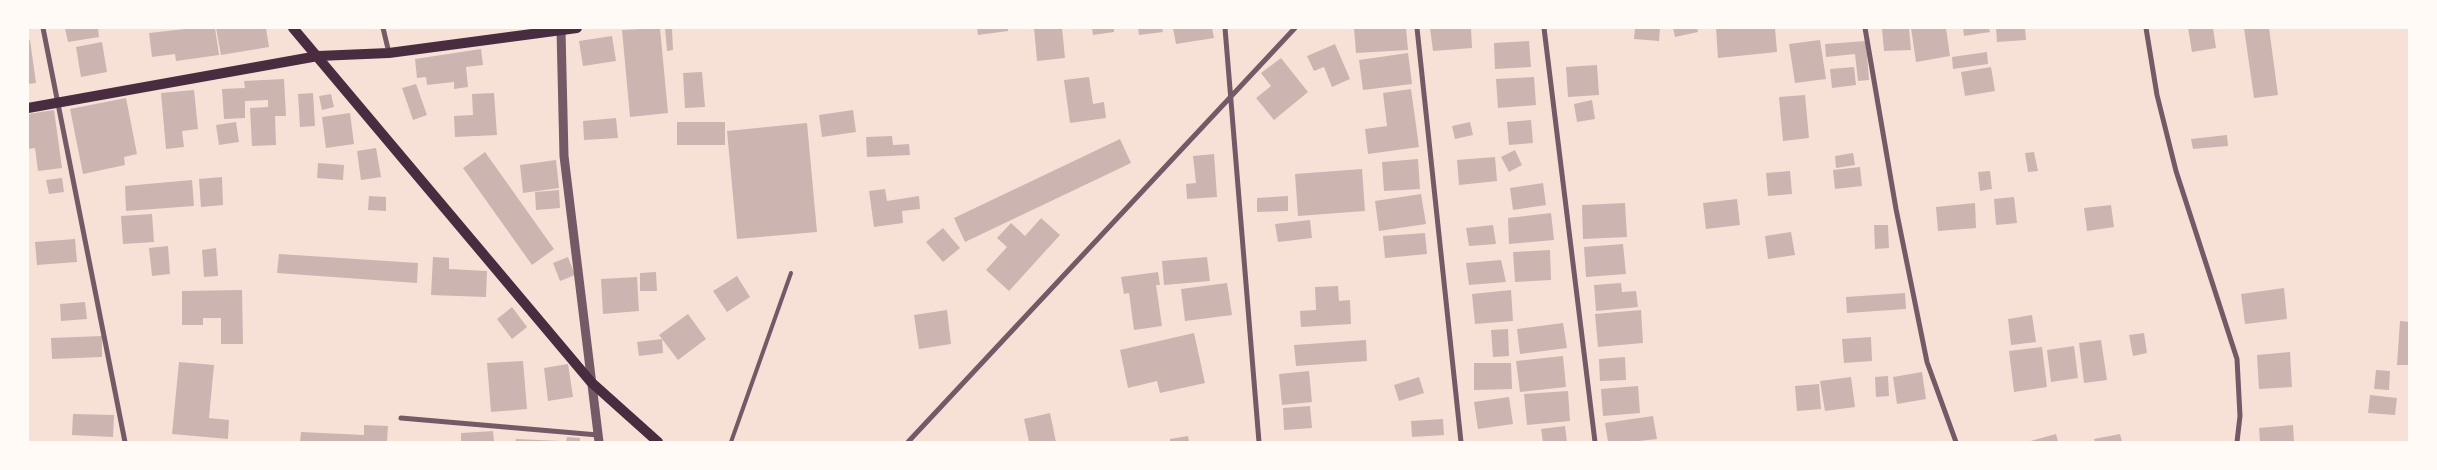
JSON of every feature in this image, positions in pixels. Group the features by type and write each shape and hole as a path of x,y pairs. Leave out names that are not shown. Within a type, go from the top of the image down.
{"main road":[{"path":"293,28 591,382 658,442"},
{"path":"28,108 57,101 318,56 389,53 577,28"}],"street":[{"path":"43,28 125,442"},
{"path":"383,28 389,53"},
{"path":"1225,28 1259,442"},
{"path":"908,442 1231,94 1295,28"},
{"path":"1417,28 1443,252 1461,442"},
{"path":"1544,28 1595,442"},
{"path":"1866,28 1896,209 1927,362 1956,442"},
{"path":"2146,28 2157,94 2176,172 2236,359 2240,416 2237,442"},
{"path":"401,418 598,439 564,156 561,30"}],"lane":[{"path":"731,442 791,273"}],"building":[{"path":"65,28 98,28 99,37 68,42"},
{"path":"194,28 215,28 219,55 176,61 175,54 152,57 149,33"},
{"path":"216,28 266,28 269,47 221,55"},
{"path":"660,28 668,113 630,117 622,30"},
{"path":"665,28 672,28 673,50 667,51"},
{"path":"977,28 1008,28 1008,31 978,35"},
{"path":"1034,28 1062,28 1065,58 1037,61"},
{"path":"1092,28 1114,28 1114,32 1093,35"},
{"path":"1138,28 1162,28 1163,32 1139,35"},
{"path":"1173,28 1212,28 1214,38 1176,44"},
{"path":"1354,28 1406,28 1408,50 1356,53"},
{"path":"1430,28 1471,28 1472,48 1433,51"},
{"path":"1635,28 1660,28 1659,41 1634,39"},
{"path":"1673,28 1697,28 1698,32 1675,37"},
{"path":"1716,28 1775,28 1777,52 1718,58"},
{"path":"1882,28 1909,28 1911,50 1884,51"},
{"path":"1911,28 1946,28 1950,56 1916,62"},
{"path":"1963,28 1989,28 1990,32 1964,36"},
{"path":"1996,28 2025,28 2026,40 1997,42"},
{"path":"2188,28 2213,28 2216,48 2192,52"},
{"path":"2244,28 2269,28 2278,95 2254,98"},
{"path":"612,36 616,61 583,66 579,41"},
{"path":"30,40 36,83 28,84 28,41"},
{"path":"1820,40 1826,79 1795,83 1789,44"},
{"path":"1529,41 1531,67 1495,69 1494,43"},
{"path":"1866,41 1869,80 1858,81 1855,54 1826,57 1825,44"},
{"path":"102,42 107,72 81,77 76,47"},
{"path":"1335,44 1350,79 1332,87 1324,67 1314,71 1307,56"},
{"path":"481,49 483,65 466,67 468,87 454,89 454,82 427,85 426,77 417,78 415,59"},
{"path":"1987,52 1988,64 1953,69 1952,57"},
{"path":"1408,53 1412,84 1363,90 1359,60"},
{"path":"1281,58 1308,92 1274,120 1256,98 1271,86 1261,73"},
{"path":"1597,65 1599,95 1568,97 1566,67"},
{"path":"1854,67 1856,85 1832,88 1830,69"},
{"path":"1991,67 1995,91 1965,96 1961,72"},
{"path":"702,72 705,107 685,108 683,73"},
{"path":"1089,77 1093,104 1104,102 1106,118 1070,123 1064,80"},
{"path":"1534,77 1536,105 1498,108 1496,79"},
{"path":"284,79 286,116 275,116 276,145 252,146 250,108 268,107 268,100 245,101 245,118 224,119 222,89 245,88 244,81"},
{"path":"416,84 427,115 413,120 402,88"},
{"path":"1411,89 1419,147 1368,154 1365,129 1387,126 1383,93"},
{"path":"194,90 198,129 182,131 184,147 166,149 161,93"},
{"path":"313,93 315,126 300,127 298,94"},
{"path":"494,93 497,135 455,137 454,116 473,115 472,94"},
{"path":"331,94 334,107 322,110 319,96"},
{"path":"1805,95 1809,138 1783,141 1779,97"},
{"path":"126,98 137,154 124,157 125,165 83,174 70,109"},
{"path":"1592,100 1595,119 1577,122 1574,104"},
{"path":"54,110 62,168 38,171 35,148 28,149 28,114"},
{"path":"853,110 856,132 822,137 819,115"},
{"path":"350,113 354,144 326,148 322,117"},
{"path":"616,118 618,138 584,140 583,121"},
{"path":"1531,120 1533,143 1509,145 1507,122"},
{"path":"236,122 239,142 219,145 216,125"},
{"path":"677,122 725,122 725,145 677,145"},
{"path":"1470,122 1473,135 1455,139 1452,126"},
{"path":"807,123 817,232 737,239 727,131"},
{"path":"2227,135 2228,146 2193,149 2191,139"},
{"path":"892,136 893,145 909,144 910,155 867,157 866,137"},
{"path":"1120,139 1131,163 965,242 954,218"},
{"path":"376,148 381,177 361,180 357,151"},
{"path":"1515,150 1522,165 1509,172 1501,157"},
{"path":"485,152 554,249 532,265 463,168"},
{"path":"2034,152 2038,171 2028,172 2025,153"},
{"path":"1853,153 1855,165 1836,168 1835,156"},
{"path":"1214,154 1217,197 1187,199 1186,184 1196,183 1193,156"},
{"path":"1495,157 1497,181 1459,185 1457,160"},
{"path":"1418,159 1420,189 1384,191 1382,162"},
{"path":"556,160 559,188 523,193 520,165"},
{"path":"318,163 344,165 343,180 317,178"},
{"path":"1860,167 1862,186 1835,189 1833,170"},
{"path":"1362,169 1365,211 1298,216 1295,174"},
{"path":"1790,171 1792,194 1768,196 1766,173"},
{"path":"1990,171 1992,189 1980,191 1978,172"},
{"path":"222,177 223,205 201,207 199,179"},
{"path":"62,178 64,192 49,194 46,180"},
{"path":"192,180 194,206 126,211 125,186"},
{"path":"1543,183 1546,205 1513,210 1510,188"},
{"path":"885,189 887,201 919,196 920,209 902,211 903,223 874,227 869,191"},
{"path":"559,190 560,208 536,210 535,192"},
{"path":"1421,194 1426,224 1379,231 1375,201"},
{"path":"369,196 386,197 386,211 368,210"},
{"path":"1288,196 1288,211 1257,212 1257,198"},
{"path":"2014,197 2017,223 1996,225 1994,199"},
{"path":"1737,199 1740,225 1706,229 1703,203"},
{"path":"1625,203 1627,237 1583,239 1582,205"},
{"path":"1975,203 1976,228 1938,231 1936,207"},
{"path":"2111,205 2114,227 2087,231 2084,208"},
{"path":"1551,213 1554,240 1509,244 1508,218"},
{"path":"152,214 154,242 123,244 121,216"},
{"path":"1041,218 1060,235 1009,291 986,270 1007,247 997,238 1011,223 1025,236"},
{"path":"1310,220 1312,238 1278,242 1275,224"},
{"path":"1493,225 1496,244 1469,246 1466,228"},
{"path":"1874,225 1888,225 1889,248 1875,249"},
{"path":"943,228 960,248 943,262 926,242"},
{"path":"1791,232 1795,255 1768,259 1765,236"},
{"path":"1425,233 1427,254 1385,258 1383,236"},
{"path":"75,239 77,262 37,265 35,242"},
{"path":"1623,244 1626,274 1586,277 1584,247"},
{"path":"168,246 170,274 152,276 149,248"},
{"path":"216,248 218,276 204,277 202,250"},
{"path":"1550,250 1551,280 1515,282 1513,252"},
{"path":"279,254 418,263 417,283 277,273"},
{"path":"433,257 449,258 449,269 487,271 486,297 431,295"},
{"path":"568,257 575,275 560,281 553,263"},
{"path":"1207,257 1210,281 1164,285 1162,261"},
{"path":"1501,260 1506,282 1469,285 1466,263"},
{"path":"656,272 657,291 640,291 640,273"},
{"path":"1158,272 1160,285 1156,285 1162,326 1134,330 1129,293 1124,294 1121,277"},
{"path":"737,276 750,297 727,312 713,291"},
{"path":"637,277 639,311 603,314 601,279"},
{"path":"1227,283 1232,315 1185,321 1181,289"},
{"path":"1621,283 1622,292 1636,291 1638,307 1596,311 1594,285"},
{"path":"1338,286 1339,301 1350,300 1351,324 1301,327 1300,311 1316,310 1315,287"},
{"path":"2284,288 2287,319 2245,324 2241,294"},
{"path":"242,290 243,344 221,344 221,318 203,318 203,325 182,325 182,291"},
{"path":"1511,290 1513,321 1475,324 1472,294"},
{"path":"1905,293 1906,309 1847,313 1846,297"},
{"path":"85,302 87,319 61,321 60,304"},
{"path":"512,307 527,327 512,339 497,319"},
{"path":"947,310 951,344 919,349 914,315"},
{"path":"1641,310 1643,343 1598,347 1595,314"},
{"path":"688,314 706,339 678,360 659,335"},
{"path":"2032,315 2036,342 2011,345 2008,319"},
{"path":"2400,321 2410,322 2410,365 2397,365"},
{"path":"1563,323 1567,348 1520,354 1517,329"},
{"path":"1508,329 1509,356 1493,357 1491,330"},
{"path":"1194,333 1205,383 1160,393 1157,381 1128,388 1120,350"},
{"path":"2144,333 2147,353 2133,356 2129,335"},
{"path":"102,336 102,357 52,359 51,338"},
{"path":"1871,337 1872,361 1844,363 1842,339"},
{"path":"662,339 663,353 639,356 637,342"},
{"path":"1366,340 1367,361 1296,366 1294,345"},
{"path":"2101,340 2107,380 2084,383 2079,343"},
{"path":"2074,346 2078,378 2051,382 2047,350"},
{"path":"2042,347 2047,387 2014,392 2009,351"},
{"path":"2290,352 2292,387 2259,389 2257,355"},
{"path":"1563,356 1566,387 1520,392 1516,361"},
{"path":"1625,357 1626,380 1600,381 1599,359"},
{"path":"523,361 527,409 491,412 487,363"},
{"path":"179,362 214,365 209,418 229,420 228,439 172,434"},
{"path":"1474,363 1511,363 1512,389 1474,390"},
{"path":"568,364 573,397 548,401 544,368"},
{"path":"2376,370 2390,371 2389,390 2374,389"},
{"path":"1309,371 1312,402 1282,405 1279,374"},
{"path":"1922,372 1926,399 1897,404 1893,377"},
{"path":"1888,376 1889,396 1876,397 1875,377"},
{"path":"1419,377 1424,393 1399,401 1394,385"},
{"path":"1851,377 1855,407 1825,411 1820,381"},
{"path":"1819,384 1821,409 1797,411 1795,386"},
{"path":"1638,386 1640,413 1603,416 1601,389"},
{"path":"1568,391 1570,421 1527,425 1524,394"},
{"path":"2370,395 2397,398 2395,415 2368,413"},
{"path":"1509,397 1513,424 1478,429 1474,402"},
{"path":"1310,406 1312,428 1284,430 1283,408"},
{"path":"1050,413 1056,442 1029,442 1024,419"},
{"path":"73,414 114,415 113,437 72,435"},
{"path":"1653,416 1657,439 1608,442 1605,423"},
{"path":"1443,419 1444,435 1412,437 1411,421"},
{"path":"364,425 388,426 387,442 300,442 301,432 364,435"},
{"path":"2293,425 2294,442 2260,442 2259,428"},
{"path":"1565,426 1567,442 1543,442 1541,429"},
{"path":"493,431 494,442 461,442 461,433"},
{"path":"2056,434 2058,442 2027,442"},
{"path":"2120,434 2122,442 2095,442 2094,439"},
{"path":"1188,436 1189,442 1170,442 1170,439"},
{"path":"567,437 580,438 580,442 566,442"},
{"path":"516,439 561,441 561,442 515,442"}]}
